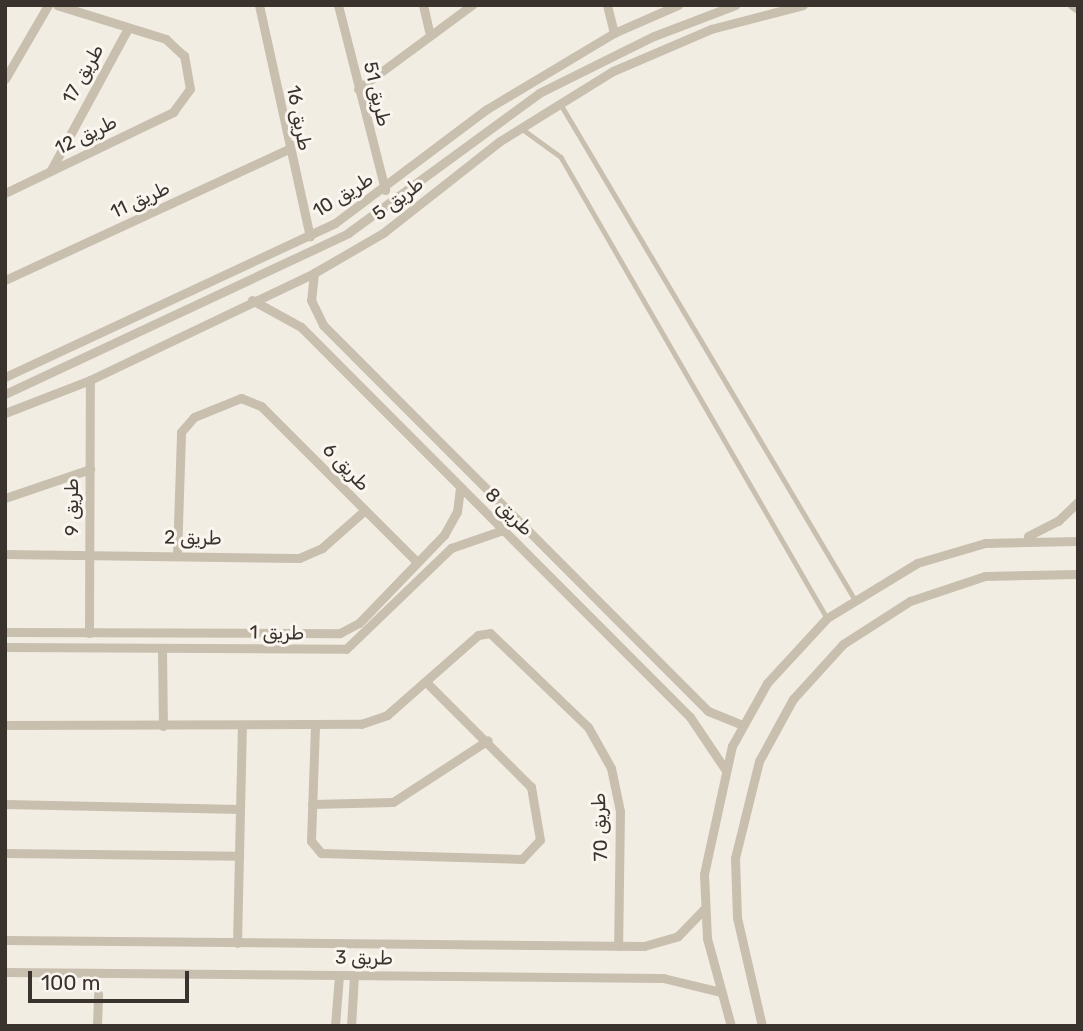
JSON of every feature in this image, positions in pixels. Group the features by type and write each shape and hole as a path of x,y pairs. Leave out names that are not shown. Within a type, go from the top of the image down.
{"street":[{"path":"5,79 48,5"},
{"path":"57,5 127,30"},
{"name":"طريق 16","path":"259,5 288,149 310,236"},
{"name":"طريق 51","path":"338,5 386,190"},
{"path":"423,5 429,31"},
{"path":"358,89 429,31 472,5"},
{"path":"607,5 614,33"},
{"name":"طريق 10","path":"5,377 310,236 386,190 487,109 614,33 678,5"},
{"name":"طريق 5","path":"5,394 274,271 398,202 548,88 735,5"},
{"name":"طريق 5","path":"5,413 90,380 252,300 314,273 406,215 520,127 559,102 711,29 803,5"},
{"path":"1072,5 1078,9"},
{"name":"طريق 12","path":"5,193 180,106 190,89 179,50 158,36 127,30"},
{"name":"طريق 17","path":"50,171 127,30"},
{"name":"طريق 11","path":"5,280 288,149"},
{"path":"398,202 406,215"},
{"name":"طريق 8","path":"314,273 311,300 323,325 708,711 742,725"},
{"name":"طريق 8","path":"252,300 301,327 691,717 725,769"},
{"name":"طريق 9","path":"89,633 90,380"},
{"name":"طريق 6","path":"177,555 181,432 194,417 248,399 417,562"},
{"path":"5,498 90,469"},
{"name":"طريق 1","path":"5,632 329,636 359,623 452,524 460,487"},
{"path":"731,1026 702,910 709,839 725,769 742,725 785,660 827,618 855,598 939,555 1020,538 1058,521 1078,502"},
{"name":"طريق 2","path":"5,554 309,555 364,511"},
{"name":"طريق 1","path":"5,647 345,649 362,639 451,548 503,530"},
{"path":"1020,538 1078,541"},
{"path":"762,1026 737,918 735,858 759,761 793,699 843,644 910,601 985,576 1078,573"},
{"name":"طريق 70","path":"428,684 486,632 588,727 611,768 620,811 618,946"},
{"path":"162,649 163,726"},
{"path":"5,725 315,726 373,721 428,684 520,773 536,802 540,840 522,859 327,855 311,841 315,726"},
{"path":"237,943 242,726"},
{"path":"312,804 377,805 407,797 488,740"},
{"path":"5,804 240,808"},
{"path":"5,853 239,856"},
{"name":"طريق 3","path":"5,940 618,946 667,942 702,910"},
{"name":"طريق 3","path":"5,972 663,978 721,992"},
{"path":"335,1026 339,975"},
{"path":"351,1026 354,975"},
{"path":"97,1026 98,994"}],"lane":[{"path":"559,102 855,598"},
{"path":"520,127 561,157 827,618"}]}
